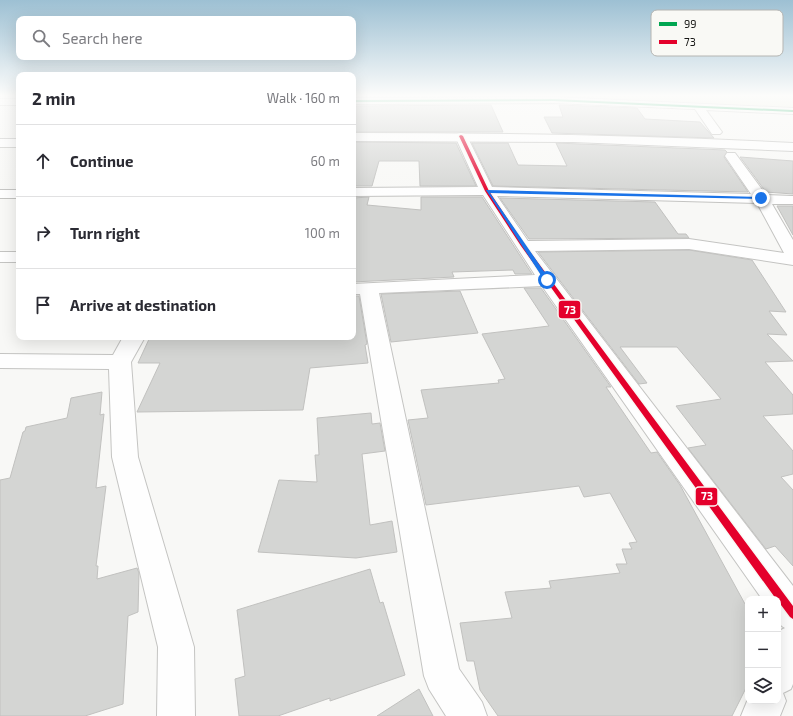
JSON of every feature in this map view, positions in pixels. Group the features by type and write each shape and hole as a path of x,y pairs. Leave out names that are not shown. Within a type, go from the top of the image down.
{"street":[{"path":"714,128 716,132"},
{"path":"461,136 487,191 523,246 793,614"},
{"path":"356,137 542,137 723,143 793,147"},
{"path":"0,143 16,142"},
{"path":"731,156 761,198 793,254"},
{"path":"356,192 487,191 793,200"},
{"path":"0,194 16,194"},
{"path":"523,246 689,244 793,260"},
{"path":"0,257 16,257"},
{"path":"468,716 442,676 361,288 547,280"},
{"path":"0,361 127,349 125,456 176,647 176,716"},
{"path":"781,669 793,642"},
{"path":"760,716 766,704"}],"building":[{"path":"356,128 501,128 503,132 356,132"},
{"path":"550,128 706,128 714,138 552,133"},
{"path":"356,142 456,143 476,186 420,186 419,161 379,161 372,186 356,186"},
{"path":"472,143 508,143 518,165 567,166 556,143 725,150 727,152 724,157 748,192 493,186"},
{"path":"740,157 793,161 793,194 766,192"},
{"path":"369,197 367,205 421,210 421,197 482,197 532,274 515,274 513,270 452,272 454,277 356,282 356,198"},
{"path":"500,198 655,202 678,234 686,234 689,238 529,239"},
{"path":"777,206 793,206 793,235"},
{"path":"689,250 752,260 786,312 769,311 787,335 767,334 793,361 765,362 793,395 793,414 763,416 793,451 793,474 781,477 793,490 793,566 775,546 766,549 688,448 706,445 676,406 721,399 677,347 620,347 647,383 639,384 538,252"},
{"path":"524,288 541,288 611,387 606,387 651,453 657,452 680,485 745,604 745,690 732,716 498,716 480,690 474,661 467,661 460,623 512,618 505,592 551,588 549,581 620,573 616,564 627,564 622,549 632,549 629,543 637,542 610,493 584,497 579,486 426,505 408,420 428,418 421,390 499,383 498,380 505,379 482,334 549,326"},
{"path":"460,291 478,333 391,342 381,294"},
{"path":"356,296 359,296 367,344 365,345 368,363 310,368 303,410 137,412 160,363 138,363 149,340 356,340"},
{"path":"102,392 100,415 104,414 96,488 106,486 96,566 98,566 97,579 137,568 139,573 138,612 128,616 123,704 85,716 0,716 0,480 10,478 23,432 25,431 26,427 67,418 71,398"},
{"path":"371,413 372,424 380,423 385,451 362,454 370,525 392,521 397,552 356,558 258,552 279,480 317,482 315,455 319,455 317,418"},
{"path":"370,569 380,603 383,602 405,675 330,701 330,698 278,716 239,716 235,679 245,676 237,610"},
{"path":"419,689 433,716 377,716"}],"transit line":[{"name":"73","path":"461,136 487,191 523,246 793,614"}],"route":[{"path":"547,280 487,191 761,198"}]}
